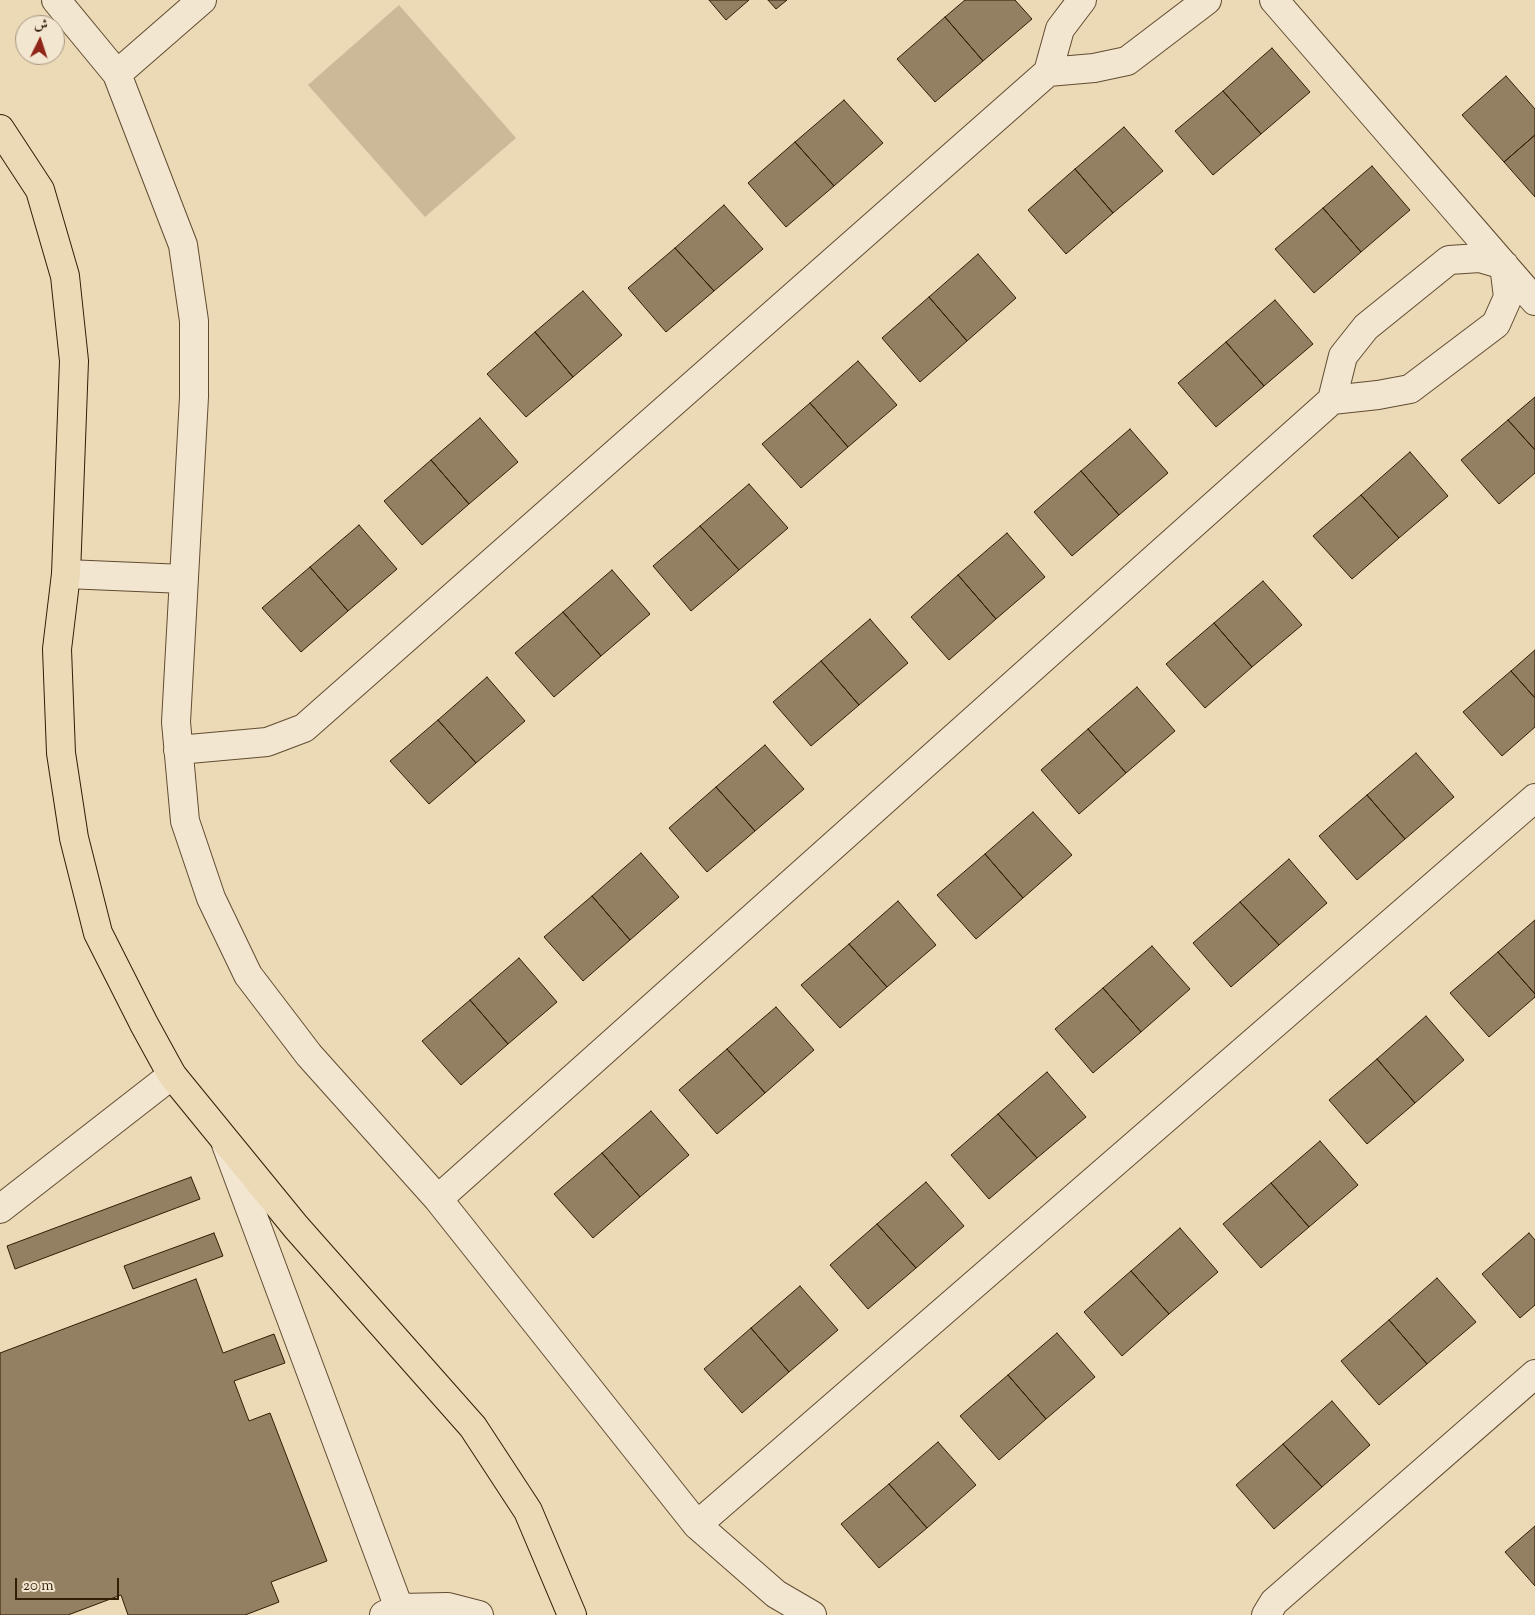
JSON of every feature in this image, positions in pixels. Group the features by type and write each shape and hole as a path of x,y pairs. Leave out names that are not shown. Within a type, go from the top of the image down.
{"main road":[{"path":"0,129 40,190 65,276 74,360 66,574 57,649 61,753 74,838 98,933 172,1075 296,1227 473,1427 528,1511 572,1615"}],"street":[{"path":"56,0 117,74 183,245 194,321 194,396 176,722 185,821 211,898 248,975 309,1055 438,1199 697,1525 776,1594 812,1615"},
{"path":"117,74 202,0"},
{"path":"178,750 267,742 304,728 1048,72 1060,29 1082,0"},
{"path":"1048,72 1094,68 1127,61 1207,0"},
{"path":"1274,0 1535,301"},
{"path":"438,1199 1332,400 1343,356 1366,327 1449,260 1480,258 1504,265"},
{"path":"1332,400 1410,389 1496,324 1508,297 1504,265"},
{"path":"66,574 184,579"},
{"path":"697,1525 1535,798"},
{"path":"0,1209 172,1075"},
{"path":"225,1141 392,1612 448,1607 479,1615"},
{"path":"1266,1615 1274,1602 1535,1374"}],"shaded area":[{"path":"399,5 516,138 425,217 308,85"}],"building":[{"path":"709,0 749,0 726,20"},
{"path":"768,0 787,0 776,9"},
{"path":"965,0 1015,0 1032,19 983,61 945,17"},
{"path":"945,17 983,61 935,102 897,59"},
{"path":"1272,48 1310,92 1261,134 1223,91"},
{"path":"1506,76 1535,109 1535,135 1504,162 1462,115"},
{"path":"1223,91 1261,134 1213,175 1175,131"},
{"path":"844,100 883,143 834,186 795,142"},
{"path":"1124,127 1163,171 1113,213 1075,169"},
{"path":"1535,135 1535,197 1504,162"},
{"path":"795,142 834,186 786,227 748,183"},
{"path":"1372,166 1410,210 1361,252 1323,208"},
{"path":"1075,169 1113,213 1066,254 1028,210"},
{"path":"724,205 763,249 714,291 675,248"},
{"path":"1323,208 1361,252 1314,293 1275,249"},
{"path":"675,248 714,291 666,332 628,288"},
{"path":"978,254 1016,298 967,341 929,297"},
{"path":"583,291 622,335 573,377 535,332"},
{"path":"929,297 967,341 920,382 882,338"},
{"path":"1275,300 1313,344 1264,386 1226,342"},
{"path":"535,332 573,377 526,417 487,374"},
{"path":"1226,342 1264,386 1216,427 1178,383"},
{"path":"858,361 897,405 848,447 810,403"},
{"path":"1535,397 1535,450 1508,420"},
{"path":"810,403 848,447 801,488 762,444"},
{"path":"480,418 518,462 469,504 431,460"},
{"path":"1508,420 1535,450 1535,473 1499,504 1461,460"},
{"path":"1130,429 1168,473 1119,515 1081,471"},
{"path":"1410,452 1448,496 1399,538 1361,495"},
{"path":"431,460 469,504 422,545 384,501"},
{"path":"1081,471 1119,515 1072,556 1034,512"},
{"path":"749,484 788,528 739,570 700,526"},
{"path":"1361,495 1399,538 1352,579 1313,536"},
{"path":"359,525 397,569 348,611 310,567"},
{"path":"700,526 739,570 691,611 653,566"},
{"path":"1007,533 1045,577 996,619 958,575"},
{"path":"310,567 348,611 301,652 262,608"},
{"path":"612,570 650,614 601,656 563,612"},
{"path":"958,575 996,619 949,660 911,617"},
{"path":"1263,581 1302,625 1252,667 1214,623"},
{"path":"563,612 601,656 554,697 515,653"},
{"path":"870,619 908,663 859,705 821,661"},
{"path":"1214,623 1252,667 1205,708 1166,664"},
{"path":"1535,650 1535,698 1511,671"},
{"path":"821,661 859,705 811,746 773,702"},
{"path":"1511,671 1535,698 1535,727 1502,756 1463,712"},
{"path":"487,677 525,721 476,763 438,720"},
{"path":"1137,687 1175,731 1126,773 1088,729"},
{"path":"438,720 476,763 429,804 390,761"},
{"path":"1088,729 1126,773 1079,814 1041,770"},
{"path":"765,745 804,789 755,831 716,787"},
{"path":"1416,753 1454,797 1405,839 1367,795"},
{"path":"716,787 755,831 707,872 669,828"},
{"path":"1367,795 1405,839 1357,880 1319,836"},
{"path":"1033,812 1072,855 1023,898 985,854"},
{"path":"641,853 679,897 630,940 592,896"},
{"path":"985,854 1023,898 976,939 937,895"},
{"path":"1289,859 1327,903 1279,945 1240,902"},
{"path":"592,896 630,940 583,981 544,937"},
{"path":"898,901 936,945 887,987 849,944"},
{"path":"1240,902 1279,945 1231,987 1193,943"},
{"path":"1535,920 1535,994 1498,952"},
{"path":"849,944 887,987 840,1028 801,985"},
{"path":"1152,946 1190,989 1141,1032 1103,988"},
{"path":"1498,952 1535,994 1535,997 1489,1037 1450,993"},
{"path":"519,958 557,1002 508,1044 470,1000"},
{"path":"1103,988 1141,1032 1093,1073 1055,1029"},
{"path":"470,1000 508,1044 461,1085 422,1041"},
{"path":"776,1007 814,1050 765,1093 727,1049"},
{"path":"1426,1016 1464,1060 1415,1103 1377,1059"},
{"path":"727,1049 765,1093 717,1134 679,1090"},
{"path":"1377,1059 1415,1103 1367,1144 1329,1100"},
{"path":"1047,1072 1086,1117 1037,1158 998,1114"},
{"path":"651,1111 689,1155 640,1197 602,1153"},
{"path":"998,1114 1037,1158 989,1199 951,1155"},
{"path":"1320,1141 1358,1185 1309,1227 1271,1183"},
{"path":"602,1153 640,1197 593,1238 554,1194"},
{"path":"191,1177 200,1199 15,1269 7,1246"},
{"path":"926,1182 964,1226 916,1268 877,1224"},
{"path":"1271,1183 1309,1227 1261,1268 1223,1224"},
{"path":"877,1224 916,1268 868,1309 830,1265"},
{"path":"1180,1228 1218,1272 1169,1314 1131,1271"},
{"path":"214,1233 223,1256 133,1289 124,1266"},
{"path":"1529,1233 1535,1240 1535,1305 1520,1318 1482,1274"},
{"path":"1131,1271 1169,1314 1122,1356 1084,1312"},
{"path":"1437,1278 1476,1322 1427,1364 1389,1320"},
{"path":"196,1279 223,1353 274,1334 285,1363 234,1381 249,1421 270,1413 327,1561 271,1582 279,1602 245,1615 128,1615 121,1595 68,1615 0,1615 0,1353"},
{"path":"800,1286 838,1330 789,1372 751,1328"},
{"path":"1389,1320 1427,1364 1379,1405 1341,1361"},
{"path":"751,1328 789,1372 742,1413 704,1369"},
{"path":"1057,1333 1095,1377 1046,1419 1008,1375"},
{"path":"1008,1375 1046,1419 999,1460 960,1416"},
{"path":"1332,1401 1370,1445 1322,1487 1283,1444"},
{"path":"938,1442 976,1485 927,1528 889,1484"},
{"path":"1283,1444 1322,1487 1274,1529 1236,1485"},
{"path":"889,1484 927,1528 879,1568 841,1524"},
{"path":"1535,1526 1535,1586 1505,1552"}]}
